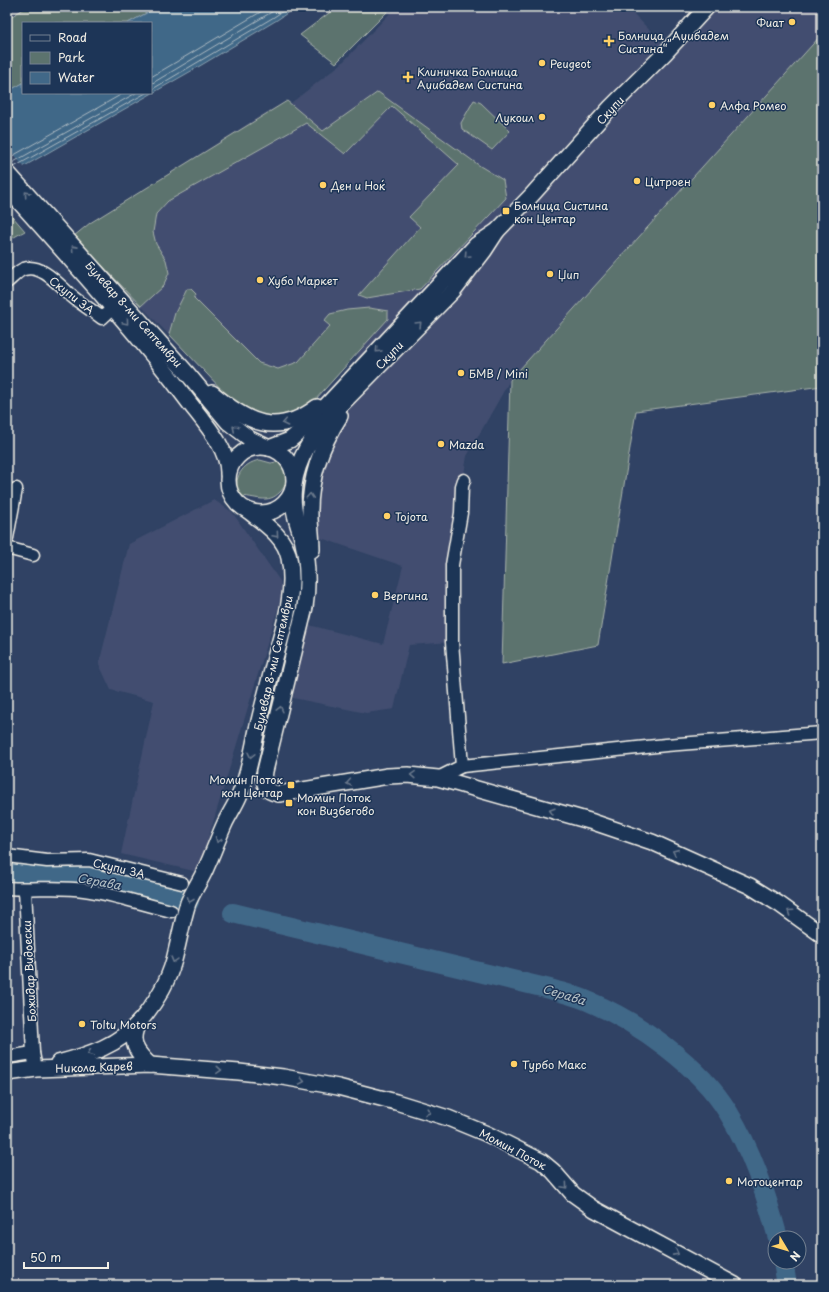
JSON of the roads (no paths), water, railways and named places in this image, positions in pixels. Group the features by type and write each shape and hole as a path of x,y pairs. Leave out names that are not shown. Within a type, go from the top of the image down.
{"street":[{"name":"Скупи","path":"294,486 302,458 314,436 329,417 453,291 484,251 497,231 707,7"},
{"name":"Булевар 8-ми Септември","path":"7,172 58,238 146,346 216,439 226,458 228,474"},
{"name":"Булевар 8-ми Септември","path":"7,188 58,238 187,373 221,414 235,428 250,439 269,448"},
{"name":"Скупи","path":"269,448 284,443 310,423 476,245 497,231"},
{"name":"Скупи 3А","path":"7,282 24,269 35,269 45,273 57,281 72,297 102,318 114,307"},
{"path":"308,590 312,561 310,492 316,466 324,442 331,430 372,372"},
{"path":"187,373 240,414 257,421 272,424 283,424 298,419 342,388"},
{"path":"256,448 269,448 280,451 288,459 295,475 294,486 288,498 275,508 258,512 247,510 237,504 230,496 227,485 228,474 233,464 242,453 256,448"},
{"path":"462,766 452,642 452,564 464,480"},
{"name":"Булевар 8-ми Септември","path":"294,486 294,509 304,547 308,590 305,608 265,771 265,788 279,794 388,776 408,775 438,778"},
{"path":"7,538 16,489"},
{"name":"Булевар 8-ми Септември","path":"141,1020 160,992 170,972 182,922 189,902 206,869 243,787 284,624 290,585 289,558 283,543 272,530 247,510"},
{"path":"7,548 33,555"},
{"path":"438,778 462,766 666,744 822,733"},
{"path":"438,778 593,822 652,842 732,876 779,904 822,934"},
{"name":"Скупи 3А","path":"7,856 47,861 89,860 182,883"},
{"path":"7,888 54,888 83,890 108,894 171,911"},
{"name":"Божидар Видоески","path":"25,889 33,1053 36,1069"},
{"path":"141,1020 135,1030 133,1039 139,1054 150,1065"},
{"path":"36,1069 86,1055 110,1044 124,1036 141,1020"},
{"path":"7,1057 33,1053"},
{"name":"Никола Карев","path":"7,1073 36,1069 150,1065 180,1068"},
{"name":"Момин Поток","path":"180,1068 264,1075 338,1087 389,1100 448,1118 487,1134 541,1161 553,1171 574,1194 594,1209 735,1285"}],"water":[{"path":"158,7 296,7 277,20 152,93 152,22 130,22"},
{"path":"22,84 22,94 151,94 7,176 7,92"}],"waterway":[{"name":"Серава","path":"7,873 49,873 101,879 189,902"},
{"name":"Серава","path":"233,913 550,989 585,1000 628,1021 647,1033 685,1062 716,1095 737,1127 751,1157 758,1173 776,1230"},
{"name":"Серава","path":"784,1270 787,1285"}],"place":[{"name":"Фиат","path":"792,22"},
{"name":"Болница „Аџибадем Систина“","path":"609,41"},
{"name":"Peugeot","path":"542,63"},
{"name":"Клиничка Болница Аџибадем Систина","path":"408,77"},
{"name":"Алфа Ромео","path":"712,105"},
{"name":"Лукоил","path":"542,117"},
{"name":"Цитроен","path":"637,181"},
{"name":"Ден и Ноќ","path":"323,185"},
{"name":"Болница Систина кон Центар","path":"506,211"},
{"name":"Џип","path":"550,274"},
{"name":"Хубо Маркет","path":"260,280"},
{"name":"БМВ / Mini","path":"461,373"},
{"name":"Mazda","path":"441,444"},
{"name":"Тојота","path":"387,516"},
{"name":"Вергина","path":"375,595"},
{"name":"Момин Поток кон Центар","path":"291,785"},
{"name":"Момин Поток кон Визбегово","path":"289,803"},
{"name":"Toltu Motors","path":"82,1024"},
{"name":"Турбо Макс","path":"514,1064"},
{"name":"Мотоцентар","path":"729,1181"}]}
